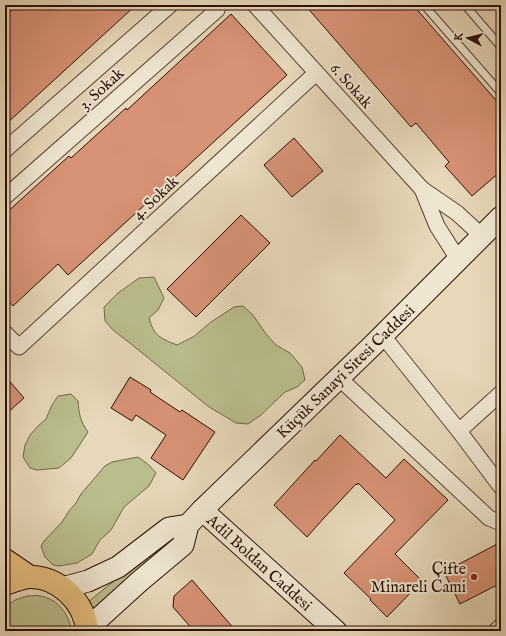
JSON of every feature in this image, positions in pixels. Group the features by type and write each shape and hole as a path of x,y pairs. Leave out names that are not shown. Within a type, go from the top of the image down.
{"main road":[{"path":"5,560 30,577"},
{"path":"5,584 18,579 30,577 56,583 71,595 82,610 87,630"}],"street":[{"name":"3. Sokak","path":"5,150 170,5"},
{"name":"3. Sokak","path":"5,197 217,10 218,5"},
{"name":"6. Sokak","path":"255,5 422,189"},
{"name":"4. Sokak","path":"5,333 18,347 316,72"},
{"path":"422,189 457,213 482,236"},
{"path":"422,189 436,226 458,259"},
{"name":"Küçük Sanayi Sitesi Caddesi","path":"87,630 140,581 183,545 188,525 202,510 383,336 501,216"},
{"path":"383,336 501,487"},
{"path":"339,378 489,518 501,523"},
{"path":"459,432 501,392"},
{"name":"Adil Boldan Caddesi","path":"202,510 336,631"},
{"path":"62,588 88,581 118,567 169,528 188,525"},
{"path":"496,631 501,626"}],"lane":[{"path":"424,5 501,93"},
{"path":"465,5 501,47"}],"green space":[{"path":"154,277 164,298 158,310 149,318 153,329 158,336 177,345 193,337 211,322 234,307 243,306 253,315 266,334 276,345 290,353 302,367 305,380 297,387 285,392 261,415 248,424 236,423 209,407 113,330 105,321 104,307 118,293 139,278"},
{"path":"71,394 78,401 80,417 88,432 71,458 59,468 37,470 30,468 23,457 25,445 30,435 46,419 58,396"},
{"path":"138,457 149,465 156,473 149,486 124,507 111,530 100,540 92,554 77,563 59,566 53,565 45,557 41,546 62,522 81,494 105,466 112,462"},
{"path":"173,533 177,536 94,608 88,602"},
{"path":"27,596 38,596 52,600 62,608 72,631 5,631 5,607 15,600"}],"building":[{"path":"17,5 136,5 5,125 5,16"},
{"path":"305,5 413,5 501,106 501,171 472,196 445,166 449,162 416,123 411,127"},
{"path":"231,14 287,75 68,275 58,264 13,306 5,297 5,214 69,156 71,158 126,108 127,110"},
{"path":"294,138 323,171 292,197 264,165"},
{"path":"241,215 270,243 196,317 167,289"},
{"path":"5,376 24,398 5,415"},
{"path":"130,377 151,390 150,392 180,412 182,410 215,432 183,480 151,458 166,435 136,415 132,421 111,408"},
{"path":"340,435 386,478 404,459 448,500 395,554 422,581 387,617 344,573 395,520 358,483 307,537 274,505"},
{"name":"Çifte Minareli Cami","path":"501,542 501,583 460,604 444,572"},
{"path":"192,580 236,631 194,631 173,607 174,596"}],"place":[{"name":"Çifte Minareli Cami","path":"474,577"}]}
